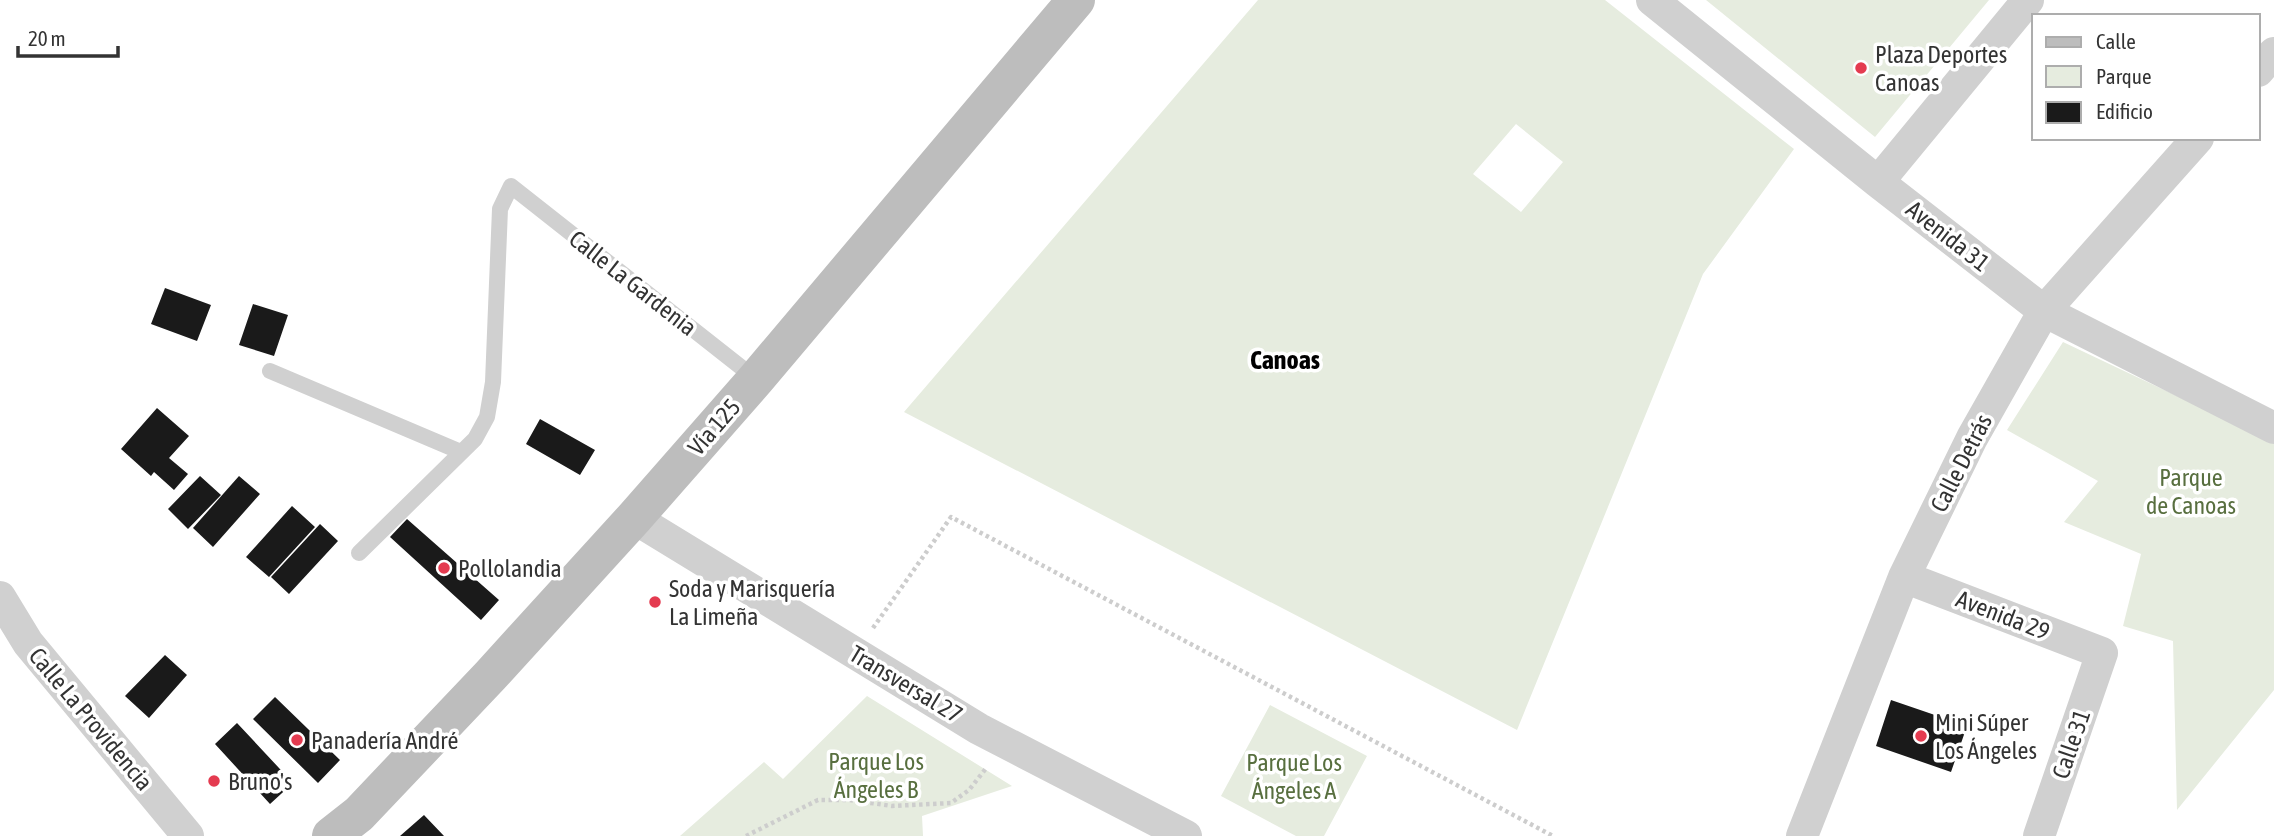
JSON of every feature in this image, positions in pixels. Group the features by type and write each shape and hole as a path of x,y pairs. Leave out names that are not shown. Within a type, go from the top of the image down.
{"main road":[{"name":"Vía 125","path":"331,836 359,814 481,686 634,518 756,379 1076,0"}],"street":[{"name":"Avenida 31","path":"1651,0 2044,311 2274,428"},
{"path":"1878,182 2028,0"},
{"path":"2260,69 2274,53"},
{"name":"Calle Detrás","path":"1802,836 1904,577 1972,438 2044,311 2196,140"},
{"name":"Transversal 27","path":"634,518 854,654 1005,743 1186,836"},
{"name":"Avenida 29","path":"1904,577 2102,653"},
{"name":"Calle La Providencia","path":"0,597 28,643 188,836"},
{"name":"Calle 31","path":"2039,836 2102,653"}],"lane":[{"name":"Calle La Gardenia","path":"461,452 475,439 486,417 493,382 500,209 511,186 756,379"},
{"path":"271,372 461,452 359,553"}],"path":[{"path":"854,654 951,517 1553,836"},
{"path":"746,836 818,800 850,800 892,806 951,803 970,790 1005,743"}],"green space":[{"path":"1258,0 1605,0 1794,149 1703,274 1517,730 904,412","holes":["1516,124 1563,162 1521,212 1473,174"]},
{"name":"Plaza Deportes Canoas","path":"1706,0 1989,0 1875,137"},
{"name":"Parque de Canoas","path":"2063,342 2274,442 2274,690 2177,810 2173,641 2123,626 2141,554 2064,522 2098,481 2007,430"},
{"name":"Parque Los Ángeles B","path":"867,696 1012,786 922,816 923,836 680,836 764,762 783,779"},
{"name":"Parque Los Ángeles A","path":"1270,705 1367,756 1324,836 1296,836 1221,796"}],"building":[{"path":"165,288 211,305 197,341 151,324"},
{"path":"253,304 288,315 274,356 239,345"},
{"path":"157,408 189,436 169,458 188,474 174,490 154,472 151,476 121,449"},
{"path":"540,419 595,450 580,475 526,444"},
{"path":"200,476 221,495 188,529 168,509"},
{"path":"239,476 260,494 213,547 193,528"},
{"path":"292,506 315,527 269,577 246,557"},
{"name":"Pollolandia","path":"407,519 499,600 481,620 390,537"},
{"path":"320,524 338,541 289,594 271,577"},
{"path":"165,655 187,675 149,718 125,696"},
{"name":"Panadería André","path":"275,697 340,760 318,783 253,719"},
{"name":"Mini Súper Los Ángeles","path":"1891,700 1967,726 1951,772 1876,746"},
{"path":"237,723 293,783 270,804 215,744"},
{"path":"424,815 444,836 400,836"}],"place":[{"name":"Plaza Deportes Canoas","path":"1861,68"},
{"name":"Pollolandia","path":"444,568"},
{"name":"Soda y Marisquería La Limeña","path":"655,602"},
{"name":"Mini Súper Los Ángeles","path":"1921,736"},
{"name":"Panadería André","path":"297,740"},
{"name":"Bruno's","path":"214,781"}],"district":[{"name":"Canoas","path":"1285,360"}]}
